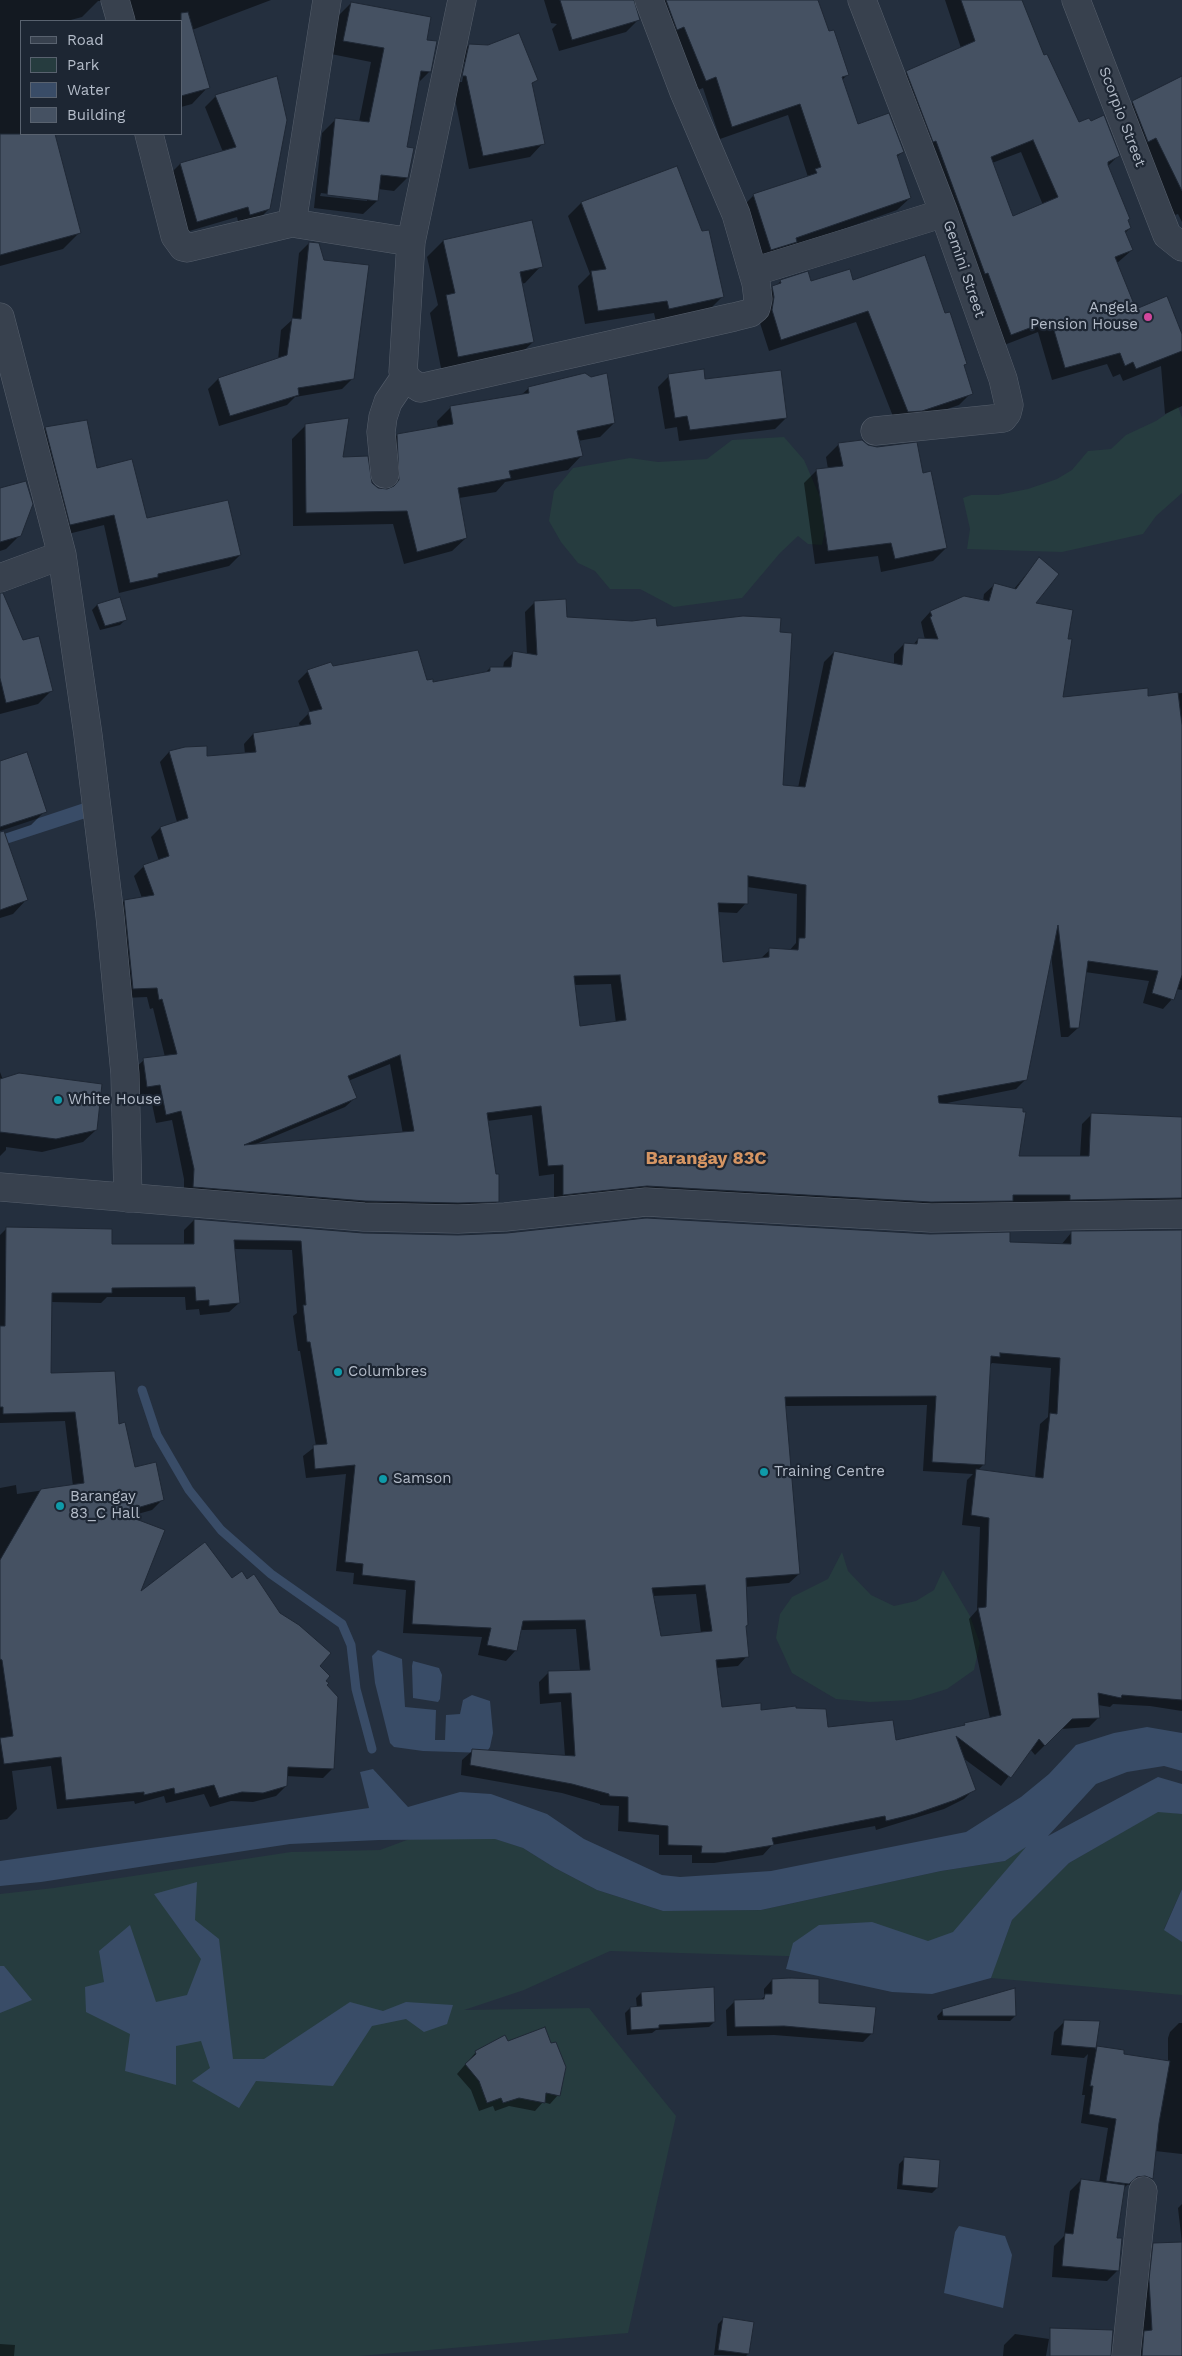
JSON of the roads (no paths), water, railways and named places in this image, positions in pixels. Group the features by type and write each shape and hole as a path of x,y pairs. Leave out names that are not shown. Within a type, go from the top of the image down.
{"street":[{"path":"115,0 120,20"},
{"path":"292,224 327,0"},
{"path":"462,0 411,242 403,372 405,377 420,388 750,313 756,308 758,299 736,214 684,92 649,0"},
{"name":"Gemini Street","path":"862,0 944,213 1003,379 1009,405 1007,413 1003,418 875,431"},
{"name":"Scorpio Street","path":"1076,0 1175,241"},
{"path":"149,135 175,236 183,247 187,248 292,224 411,242"},
{"path":"752,272 944,213"},
{"path":"0,317 62,556 88,735 110,916 125,1074 128,1198"},
{"path":"385,474 381,432 382,417 388,402 405,377"},
{"path":"0,578 62,556"},
{"path":"0,1188 364,1217 458,1219 505,1217 646,1202 932,1218 1182,1214"},
{"path":"1126,2356 1143,2191"}],"water":[{"path":"96,799 98,814 0,846 0,831"},
{"path":"378,1650 402,1659 405,1707 436,1710 435,1740 445,1740 446,1715 460,1714 463,1700 472,1695 490,1701 493,1733 490,1747 486,1753 423,1751 394,1747 390,1743 375,1683 372,1656"},
{"path":"413,1661 439,1668 442,1675 440,1699 438,1702 413,1698"},
{"path":"1147,1727 1182,1733 1182,1771 1164,1766 1127,1772 1096,1784 1048,1836 1158,1777 1182,1784 1182,1814 1158,1812 1069,1863 1012,1920 991,1978 932,1994 892,1992 786,1969 793,1943 819,1925 872,1922 928,1941 953,1932 1026,1847 1005,1861 941,1871 761,1910 663,1911 597,1890 555,1868 523,1848 495,1839 379,1840 290,1844 41,1882 0,1886 0,1861 369,1808 360,1772 373,1769 408,1807 460,1792 491,1794 547,1814 584,1839 662,1875 680,1877 771,1871 966,1832 1021,1797 1049,1774 1076,1745 1114,1733"},
{"path":"197,1882 195,1920 219,1939 233,2059 264,2059 350,2002 383,2011 406,2002 453,2005 447,2024 424,2032 406,2019 372,2026 333,2086 256,2081 239,2108 192,2081 210,2068 201,2041 176,2046 176,2085 125,2071 130,2034 86,2012 85,1987 104,1982 99,1951 130,1925 156,2002 187,1995 201,1959 154,1894"},
{"path":"1182,1889 1182,1942 1164,1930"},
{"path":"0,1966 4,1966 32,2000 0,2013"},
{"path":"959,2226 1005,2236 1012,2255 1003,2308 944,2293 955,2232"}],"waterway":[{"path":"142,1390 157,1435 189,1490 221,1530 271,1574 342,1624 351,1645 356,1689 372,1749"}],"place":[{"name":"Angela Pension House","path":"1148,317"},
{"name":"White House","path":"58,1100"},
{"name":"Columbres","path":"338,1372"},
{"name":"Training Centre","path":"764,1472"},
{"name":"Samson","path":"383,1479"},
{"name":"Barangay 83_C Hall","path":"60,1506"}],"district":[{"name":"Barangay 83C","path":"706,1159"}]}
